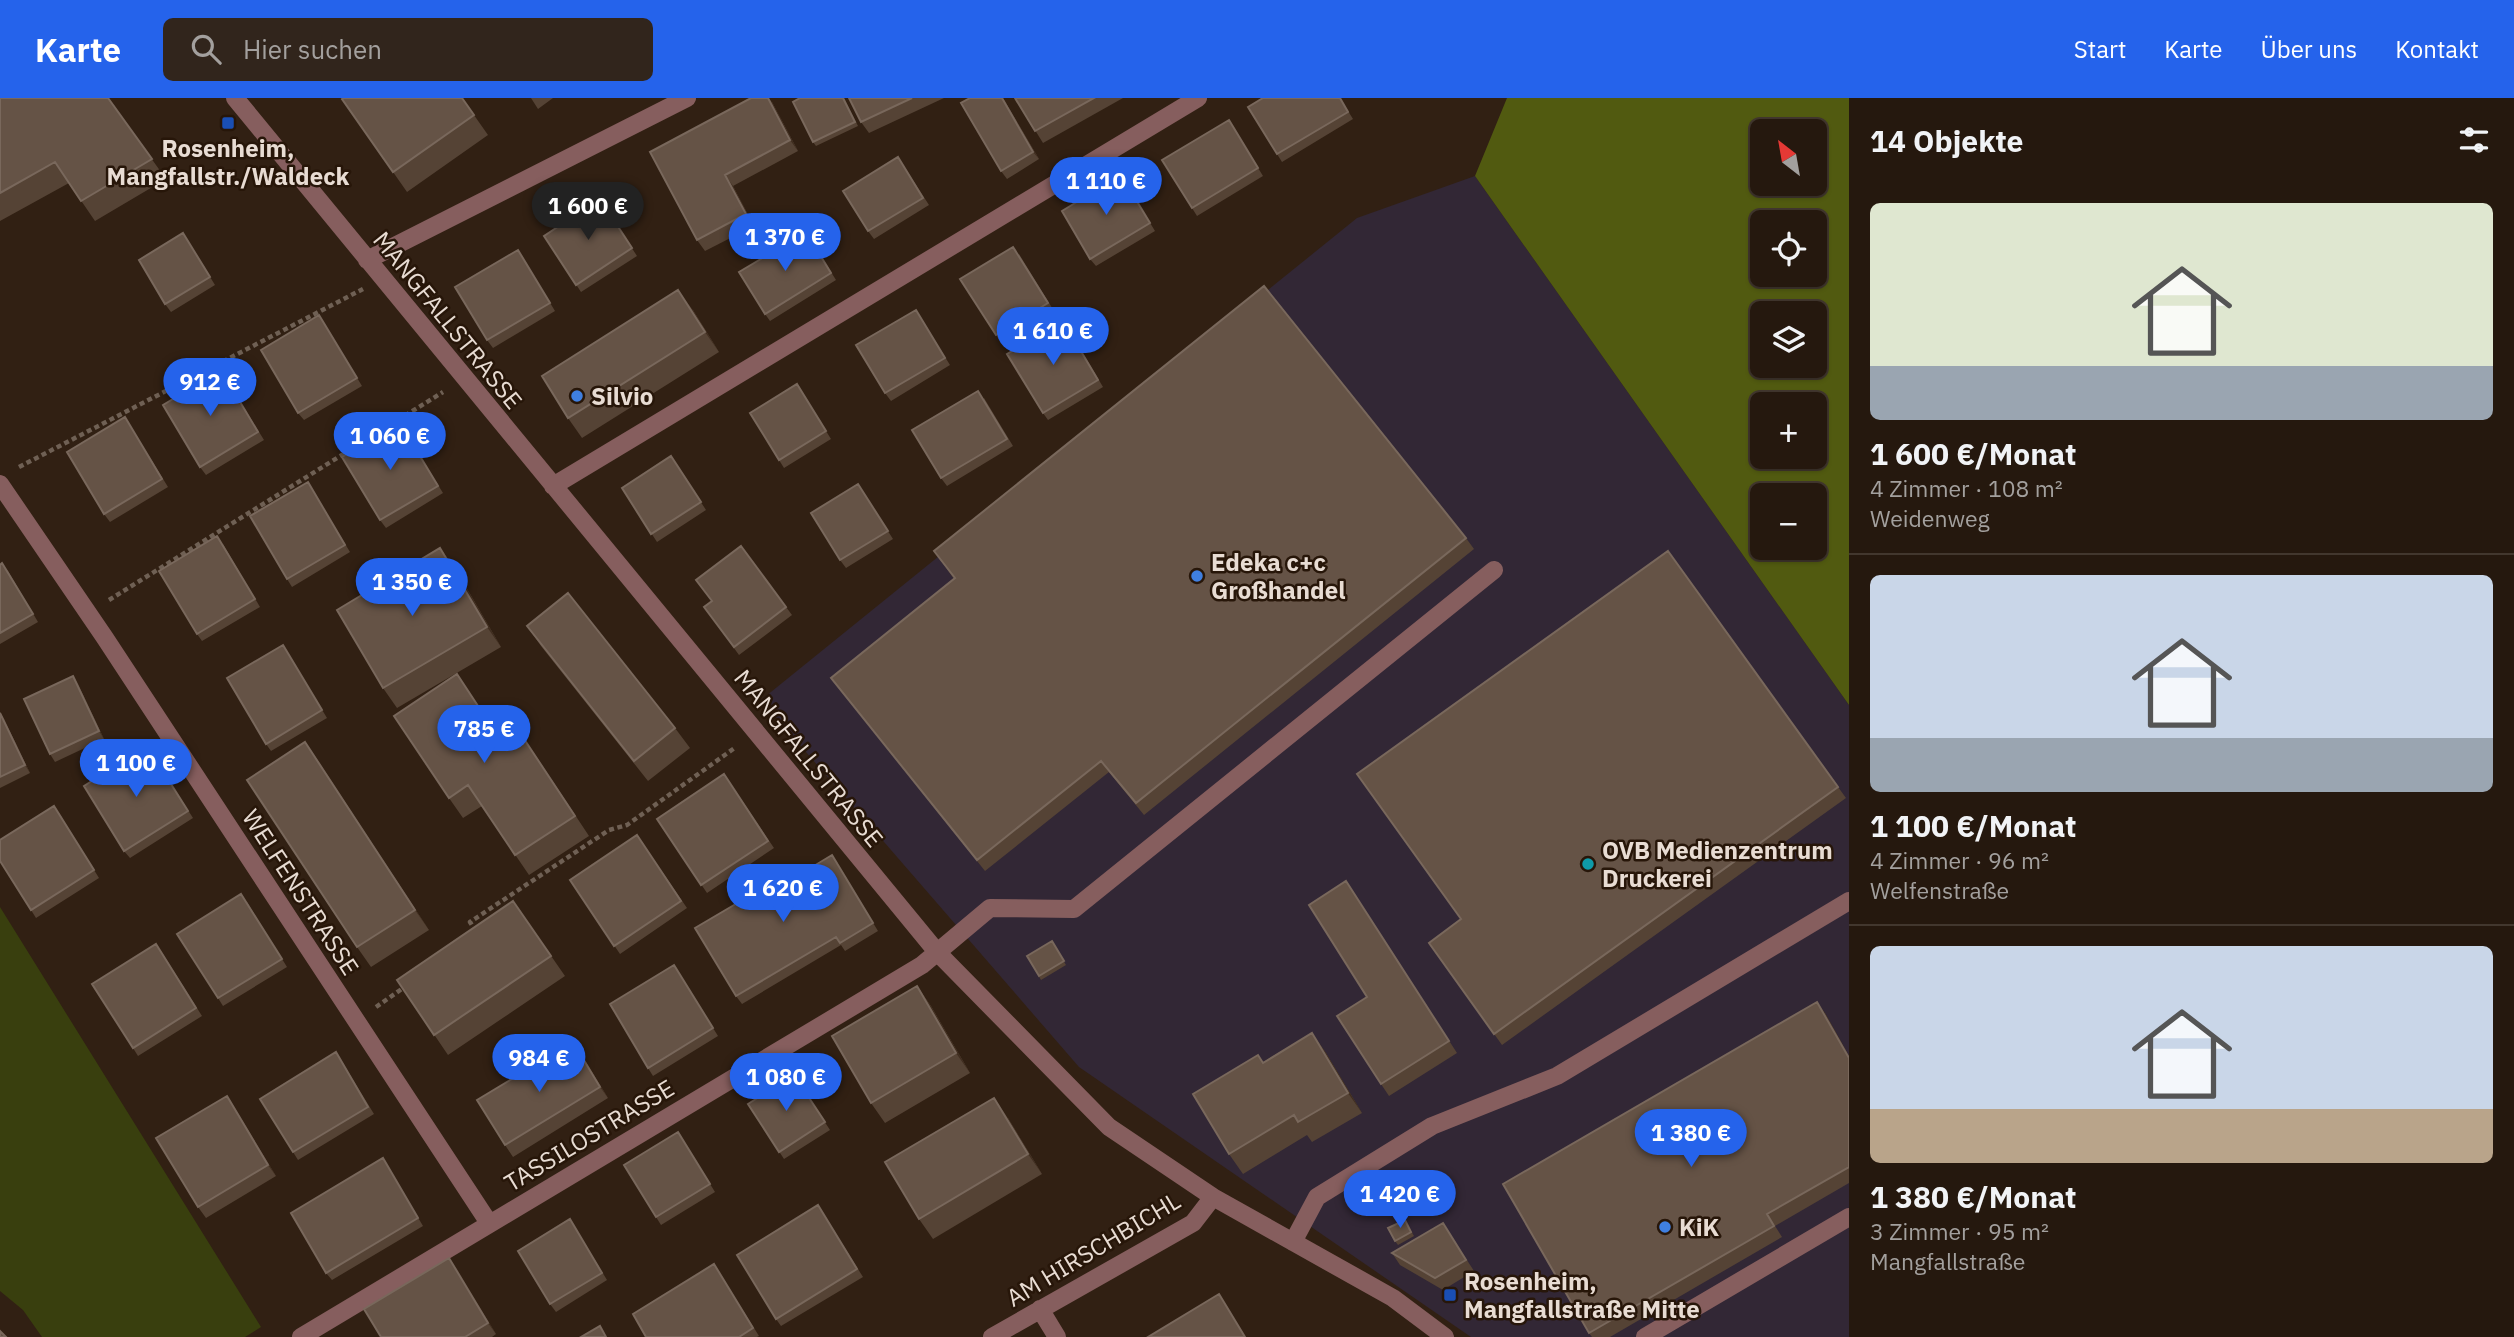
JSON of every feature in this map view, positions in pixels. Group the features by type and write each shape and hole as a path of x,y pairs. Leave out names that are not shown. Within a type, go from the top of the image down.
{"street":[{"name":"MANGFALLSTRASSE","path":"235,98 937,952 1109,1127 1213,1197 1393,1298 1445,1337"},
{"path":"367,260 685,98"},
{"path":"553,486 1198,98"},
{"name":"WELFENSTRASSE","path":"6,478 88,613 489,1223"},
{"name":"TASSILOSTRASSE","path":"301,1337 922,965 990,908 1074,909 1494,570"},
{"path":"1293,1242 1317,1197 1432,1126 1557,1076 1849,901"},
{"name":"AM HIRSCHBICHL","path":"992,1337 1193,1223 1213,1197"},
{"path":"1645,1337 1849,1217"},
{"path":"1040,1309 1057,1337"}],"path":[{"path":"6,478 382,279"},
{"path":"88,613 465,379"},
{"path":"479,935 470,922 609,830 626,825 757,733"},
{"path":"356,1020 412,982"}],"shaded area":[{"path":"1475,176 1849,705 1849,1337 1471,1337 1079,1067 761,700 1357,218"}],"green space":[{"path":"1507,98 1849,98 1849,705 1475,176"},
{"path":"0,907 261,1327 245,1337 42,1337 23,1310 0,1291"}],"building":[{"path":"0,98 108,98 152,159 81,201 55,162 0,193"},
{"path":"343,98 462,98 474,115 393,172"},
{"path":"751,98 768,98 790,140 725,175 746,214 697,240 650,152"},
{"path":"800,98 843,98 855,122 813,142 793,102"},
{"path":"849,98 912,98 861,122"},
{"path":"970,98 1002,98 1033,152 1001,171 961,103"},
{"path":"1015,98 1094,98 1035,131"},
{"path":"1263,98 1340,98 1348,112 1277,154 1248,107"},
{"path":"1229,120 1258,168 1192,208 1162,160"},
{"path":"898,157 923,198 868,231 843,191"},
{"path":"1121,175 1150,223 1090,259 1062,211"},
{"path":"600,199 632,248 576,285 544,236"},
{"path":"806,232 831,273 765,314 739,272"},
{"path":"183,233 210,277 165,304 139,260"},
{"path":"1013,247 1048,303 996,335 960,279"},
{"path":"518,250 550,303 487,340 455,287"},
{"name":"Edeka c+c Großhandel","path":"1264,286 1466,538 1136,803 1101,761 977,860 831,678 955,578 934,551"},
{"path":"678,290 705,332 568,418 542,376"},
{"path":"916,310 945,358 885,393 856,345"},
{"path":"319,315 357,378 298,413 261,350"},
{"path":"1063,321 1098,380 1043,413 1007,354"},
{"path":"221,370 258,432 200,467 163,405"},
{"path":"797,384 826,431 779,460 750,413"},
{"path":"978,391 1007,439 941,478 912,430"},
{"path":"125,417 162,479 104,514 67,452"},
{"path":"400,423 438,486 380,520 342,457"},
{"path":"671,456 701,502 651,534 622,488"},
{"path":"308,482 345,545 287,579 250,516"},
{"path":"858,484 888,531 840,560 811,513"},
{"path":"217,536 255,599 197,634 159,571"},
{"path":"741,546 786,607 734,647 704,607 712,601 696,580"},
{"path":"440,548 487,627 383,688 337,610"},
{"name":"OVB Medienzentrum Druckerei","path":"1668,551 1838,787 1494,1034 1429,943 1461,919 1357,774"},
{"path":"2,563 33,614 0,633 0,565"},
{"path":"568,593 675,728 634,761 527,626"},
{"path":"283,645 322,710 266,744 227,678"},
{"path":"457,674 507,750 524,739 575,816 515,855 468,785 449,798 394,716"},
{"path":"73,676 99,731 50,754 24,699"},
{"path":"0,713 25,765 0,777"},
{"path":"305,742 415,910 357,947 247,780"},
{"path":"147,746 188,811 124,851 84,786"},
{"path":"724,774 768,841 701,885 657,819"},
{"path":"54,806 94,870 31,910 0,861 0,840"},
{"path":"637,835 681,901 614,946 570,880"},
{"path":"832,855 873,923 840,943 836,937 736,996 695,928 795,869 799,875"},
{"path":"1346,881 1449,1041 1381,1084 1337,1016 1367,997 1309,905"},
{"path":"241,894 282,959 218,998 177,934"},
{"path":"513,901 551,956 434,1035 397,980"},
{"path":"1052,941 1064,961 1039,976 1027,956"},
{"path":"156,944 196,1008 133,1048 92,984"},
{"path":"674,965 713,1028 648,1068 610,1004"},
{"path":"917,986 956,1053 871,1103 832,1036"},
{"path":"1817,1002 1849,1058 1849,1167 1767,1214 1774,1226 1589,1333 1503,1184"},
{"path":"1312,1033 1348,1093 1298,1122 1294,1115 1229,1154 1193,1094 1258,1055 1263,1063"},
{"path":"573,1042 600,1087 505,1145 477,1100"},
{"path":"336,1052 368,1107 293,1152 260,1099"},
{"path":"794,1075 825,1122 779,1152 748,1104"},
{"path":"227,1096 268,1165 198,1207 156,1138"},
{"path":"994,1098 1028,1154 919,1219 885,1162"},
{"path":"678,1132 710,1184 656,1217 624,1165"},
{"path":"383,1158 418,1218 326,1273 291,1213"},
{"path":"818,1205 857,1269 776,1319 737,1255"},
{"path":"570,1219 602,1273 550,1304 518,1251"},
{"path":"1405,1220 1411,1232 1395,1241 1388,1228"},
{"path":"1443,1223 1466,1260 1435,1278 1392,1253"},
{"path":"449,1258 488,1323 465,1337 381,1337 364,1309"},
{"path":"714,1264 753,1328 739,1337 646,1337 633,1314"},
{"path":"1219,1294 1245,1337 1148,1337"},
{"path":"600,1326 606,1337 581,1337"}],"place":[{"name":"Rosenheim, Mangfallstr./Waldeck","path":"228,123"},
{"name":"Silvio","path":"577,396"},
{"name":"Edeka c+c Großhandel","path":"1197,576"},
{"name":"OVB Medienzentrum Druckerei","path":"1588,864"},
{"name":"KiK","path":"1665,1227"},
{"name":"Rosenheim, Mangfallstraße Mitte","path":"1450,1295"}]}
